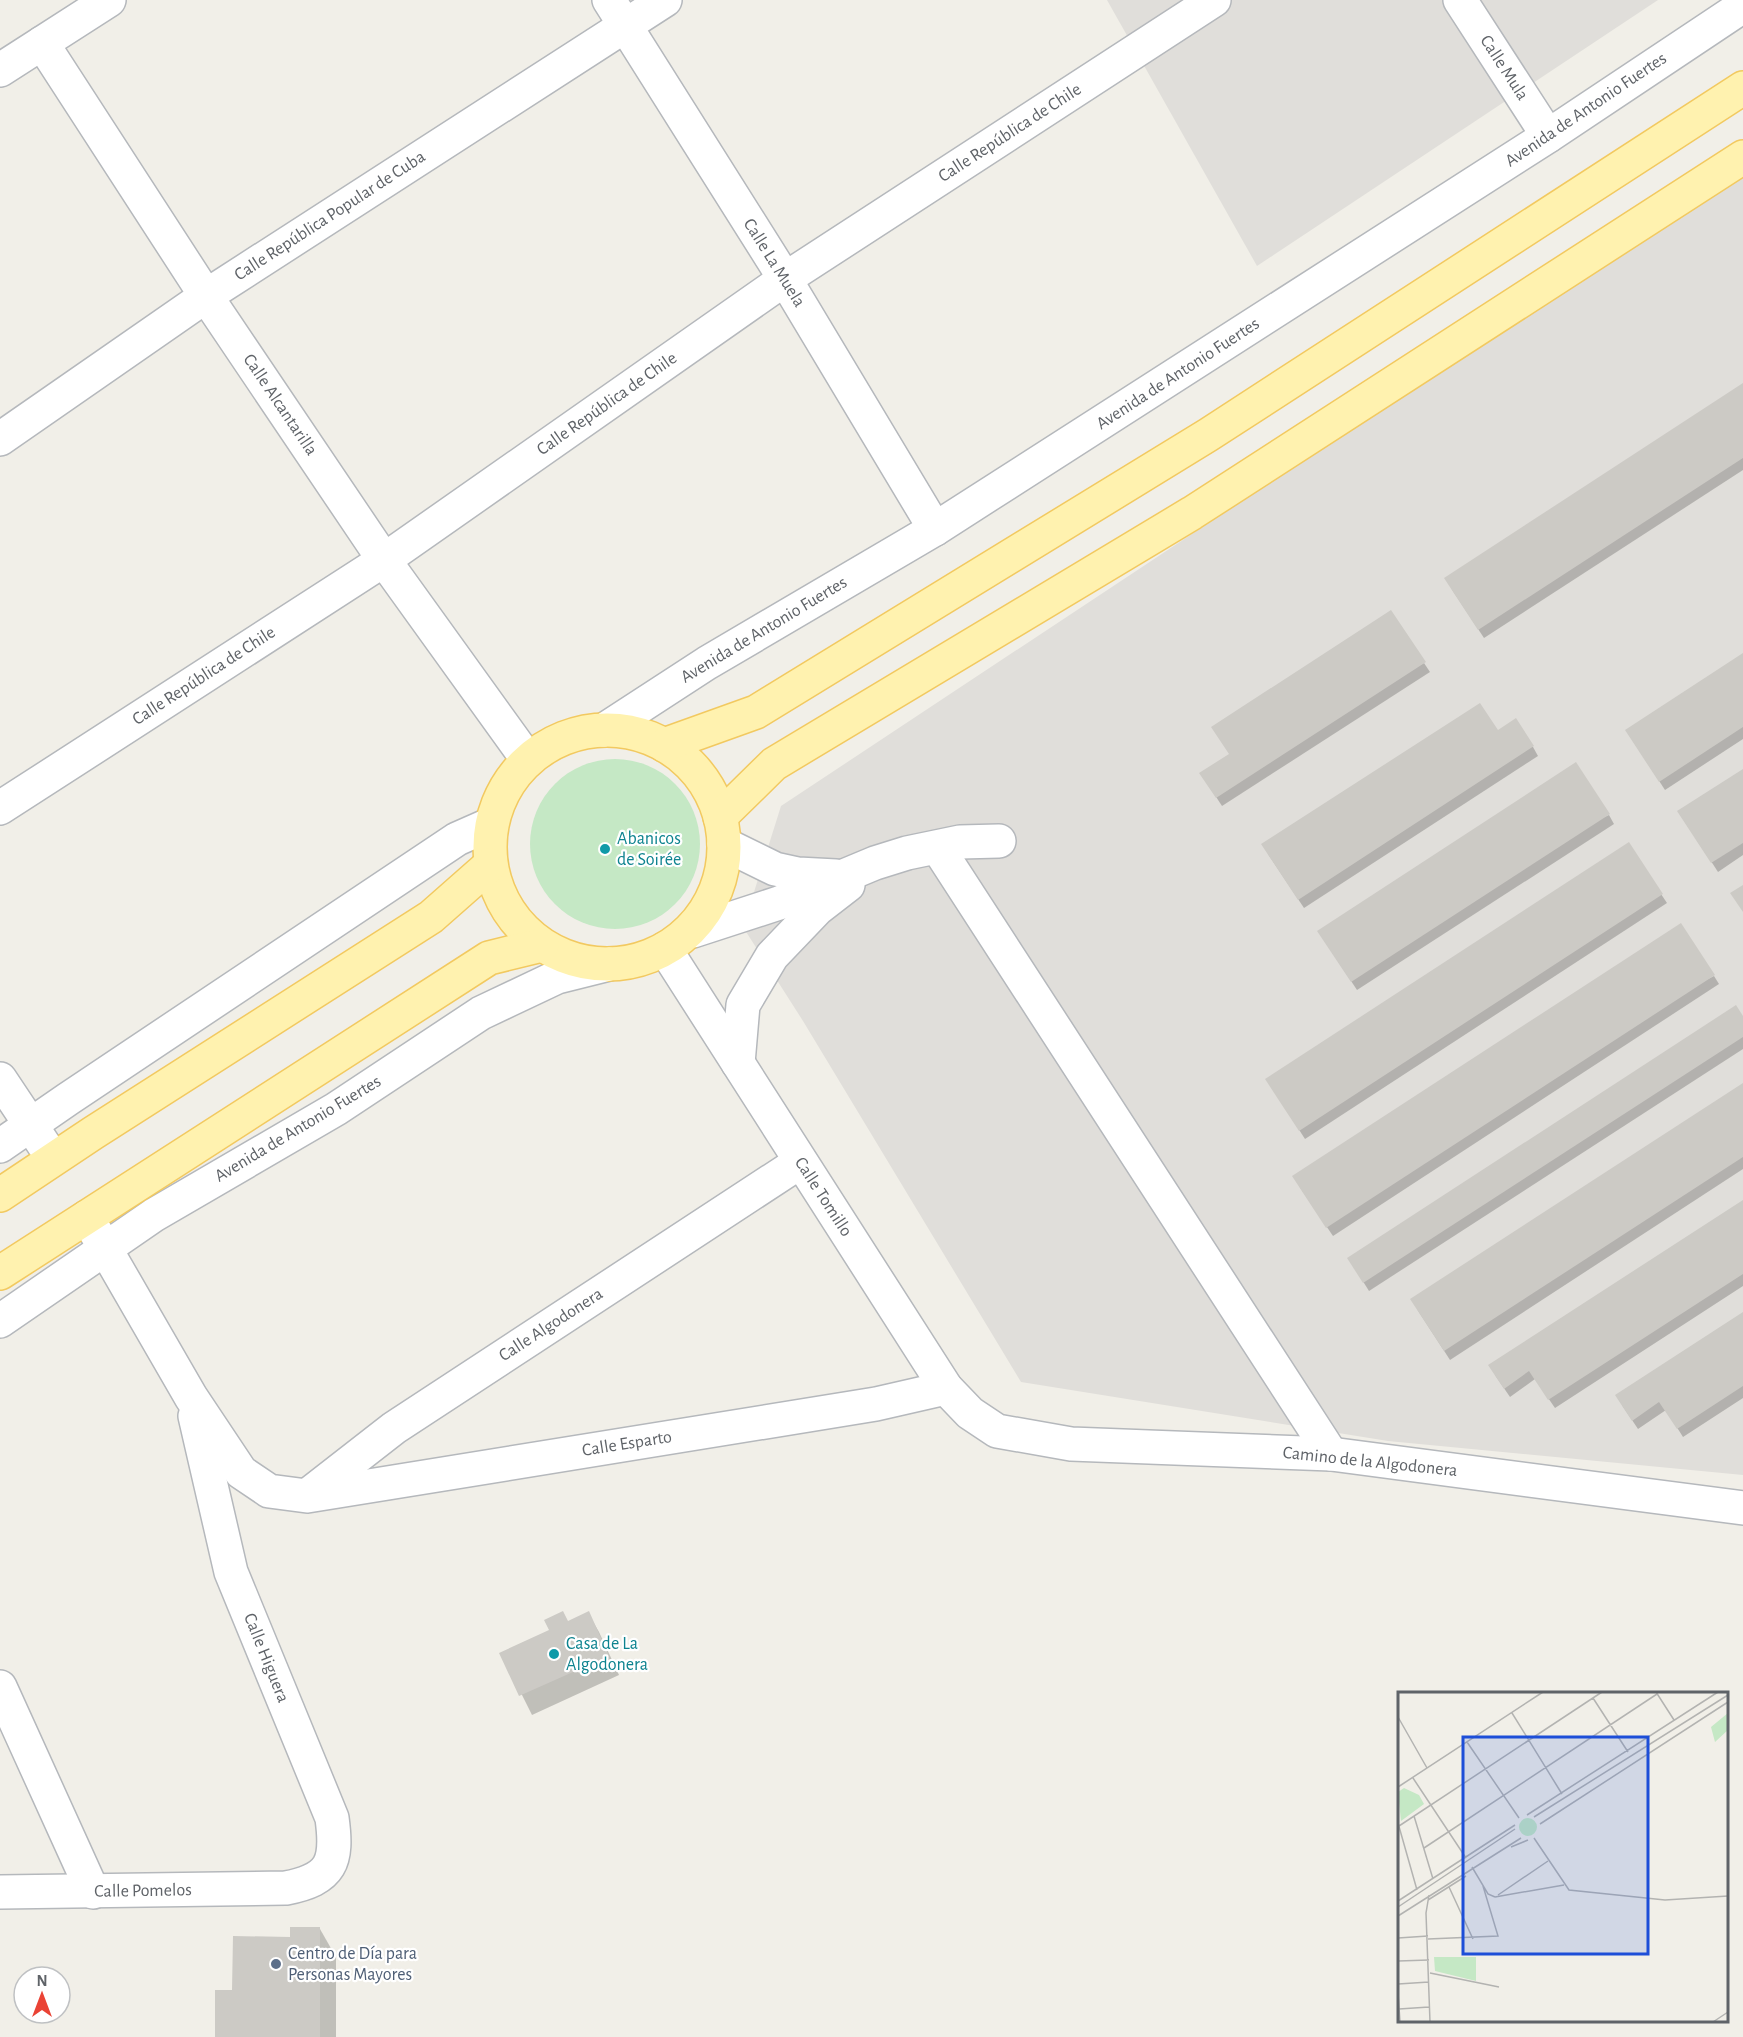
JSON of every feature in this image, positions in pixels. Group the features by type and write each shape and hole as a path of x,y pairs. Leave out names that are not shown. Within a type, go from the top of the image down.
{"main road":[{"path":"664,745 756,712 1208,435 1743,88"},
{"path":"722,831 774,764 1192,513 1743,157"},
{"path":"604,730 635,734 664,745 683,758 700,776 712,795 722,831 722,872 713,898 693,931 665,949 638,960 609,964 586,962 563,956 542,945 523,929 508,911 496,889 490,865 491,824 504,789 528,760 550,744 577,734 604,730"},
{"path":"0,1195 431,917 490,865"},
{"name":"Avenida de Antonio Fuertes","path":"0,1273 489,958 542,945"}],"street":[{"path":"0,70 109,0"},
{"name":"Calle República Popular de Cuba","path":"0,439 617,13 665,0"},
{"name":"Calle República de Chile","path":"0,808 384,560 785,279 1214,0"},
{"name":"Calle Mula","path":"1460,0 1548,136"},
{"name":"Avenida de Antonio Fuertes","path":"604,730 707,663 935,529 1548,136 1743,6"},
{"name":"Calle La Muela","path":"617,13 785,279 935,529"},
{"name":"Calle Alcantarilla","path":"42,43 207,296 384,560 528,760"},
{"path":"0,1146 457,839 491,824"},
{"path":"722,831 776,869 798,874 844,876"},
{"path":"693,931 779,903 875,863 907,853 960,842 999,841"},
{"path":"938,848 1331,1454"},
{"path":"738,1064 743,1005 772,956 818,909 875,863"},
{"name":"Calle Tomillo","path":"665,949 946,1388 970,1413 997,1431"},
{"name":"Avenida de Antonio Fuertes","path":"0,1321 154,1215 336,1109 481,1013 557,977 609,964"},
{"path":"0,1079 54,1160"},
{"name":"Calle Algodonera","path":"307,1496 394,1428 800,1162"},
{"name":"Calle Higuera","path":"87,1217 191,1398 241,1472 269,1491 307,1496"},
{"name":"Calle Esparto","path":"307,1496 864,1406 946,1388"},
{"name":"Calle Higuera","path":"191,1398 231,1572 332,1818 335,1842 333,1858 327,1869 315,1879 304,1884 285,1888"},
{"name":"Camino de la Algodonera","path":"997,1431 1071,1444 1331,1454 1743,1508"},
{"path":"0,1687 93,1892"},
{"name":"Calle Pomelos","path":"0,1892 285,1888"}],"shaded area":[{"path":"1107,0 1658,0 1257,266"},
{"path":"1743,174 1743,1475 1388,1441 1021,1382 803,1021 743,927 781,806 1349,430"}],"green space":[{"path":"615,759 632,760 648,765 675,784 694,811 699,827 699,861 694,877 675,904 648,923 632,928 615,929 598,928 582,923 555,904 536,877 531,861 530,844 531,827 536,811 555,784 582,765 598,760"}],"building":[{"path":"1743,383 1743,458 1478,630 1444,578"},
{"path":"1391,610 1426,662 1216,798 1199,773 1229,754 1211,727"},
{"path":"1743,653 1743,727 1659,782 1625,730"},
{"path":"1480,703 1498,730 1516,718 1534,746 1298,900 1261,844"},
{"path":"1576,762 1610,814 1351,982 1317,931"},
{"path":"1743,769 1743,843 1711,863 1677,811"},
{"path":"1629,842 1663,894 1299,1131 1265,1079"},
{"path":"1743,885 1743,912 1730,893"},
{"path":"1681,923 1715,975 1326,1228 1292,1176"},
{"path":"1736,1005 1743,1016 1743,1037 1363,1283 1347,1258"},
{"path":"1743,1083 1743,1157 1444,1351 1410,1299"},
{"path":"1743,1200 1743,1274 1548,1400 1529,1371 1504,1389 1488,1365"},
{"path":"1743,1312 1743,1386 1677,1429 1659,1402 1632,1421 1615,1395"},
{"name":"Casa de La Algodonera","path":"563,1611 568,1621 589,1611 609,1656 519,1696 499,1653 549,1630 544,1620"},
{"name":"Centro de Día para Personas Mayores","path":"290,1927 320,1927 320,2037 215,2037 215,1990 232,1990 233,1936 290,1937"}],"place":[{"name":"Abanicos de Soirée","path":"605,849"},
{"name":"Casa de La Algodonera","path":"554,1654"},
{"name":"Centro de Día para Personas Mayores","path":"276,1964"}]}
